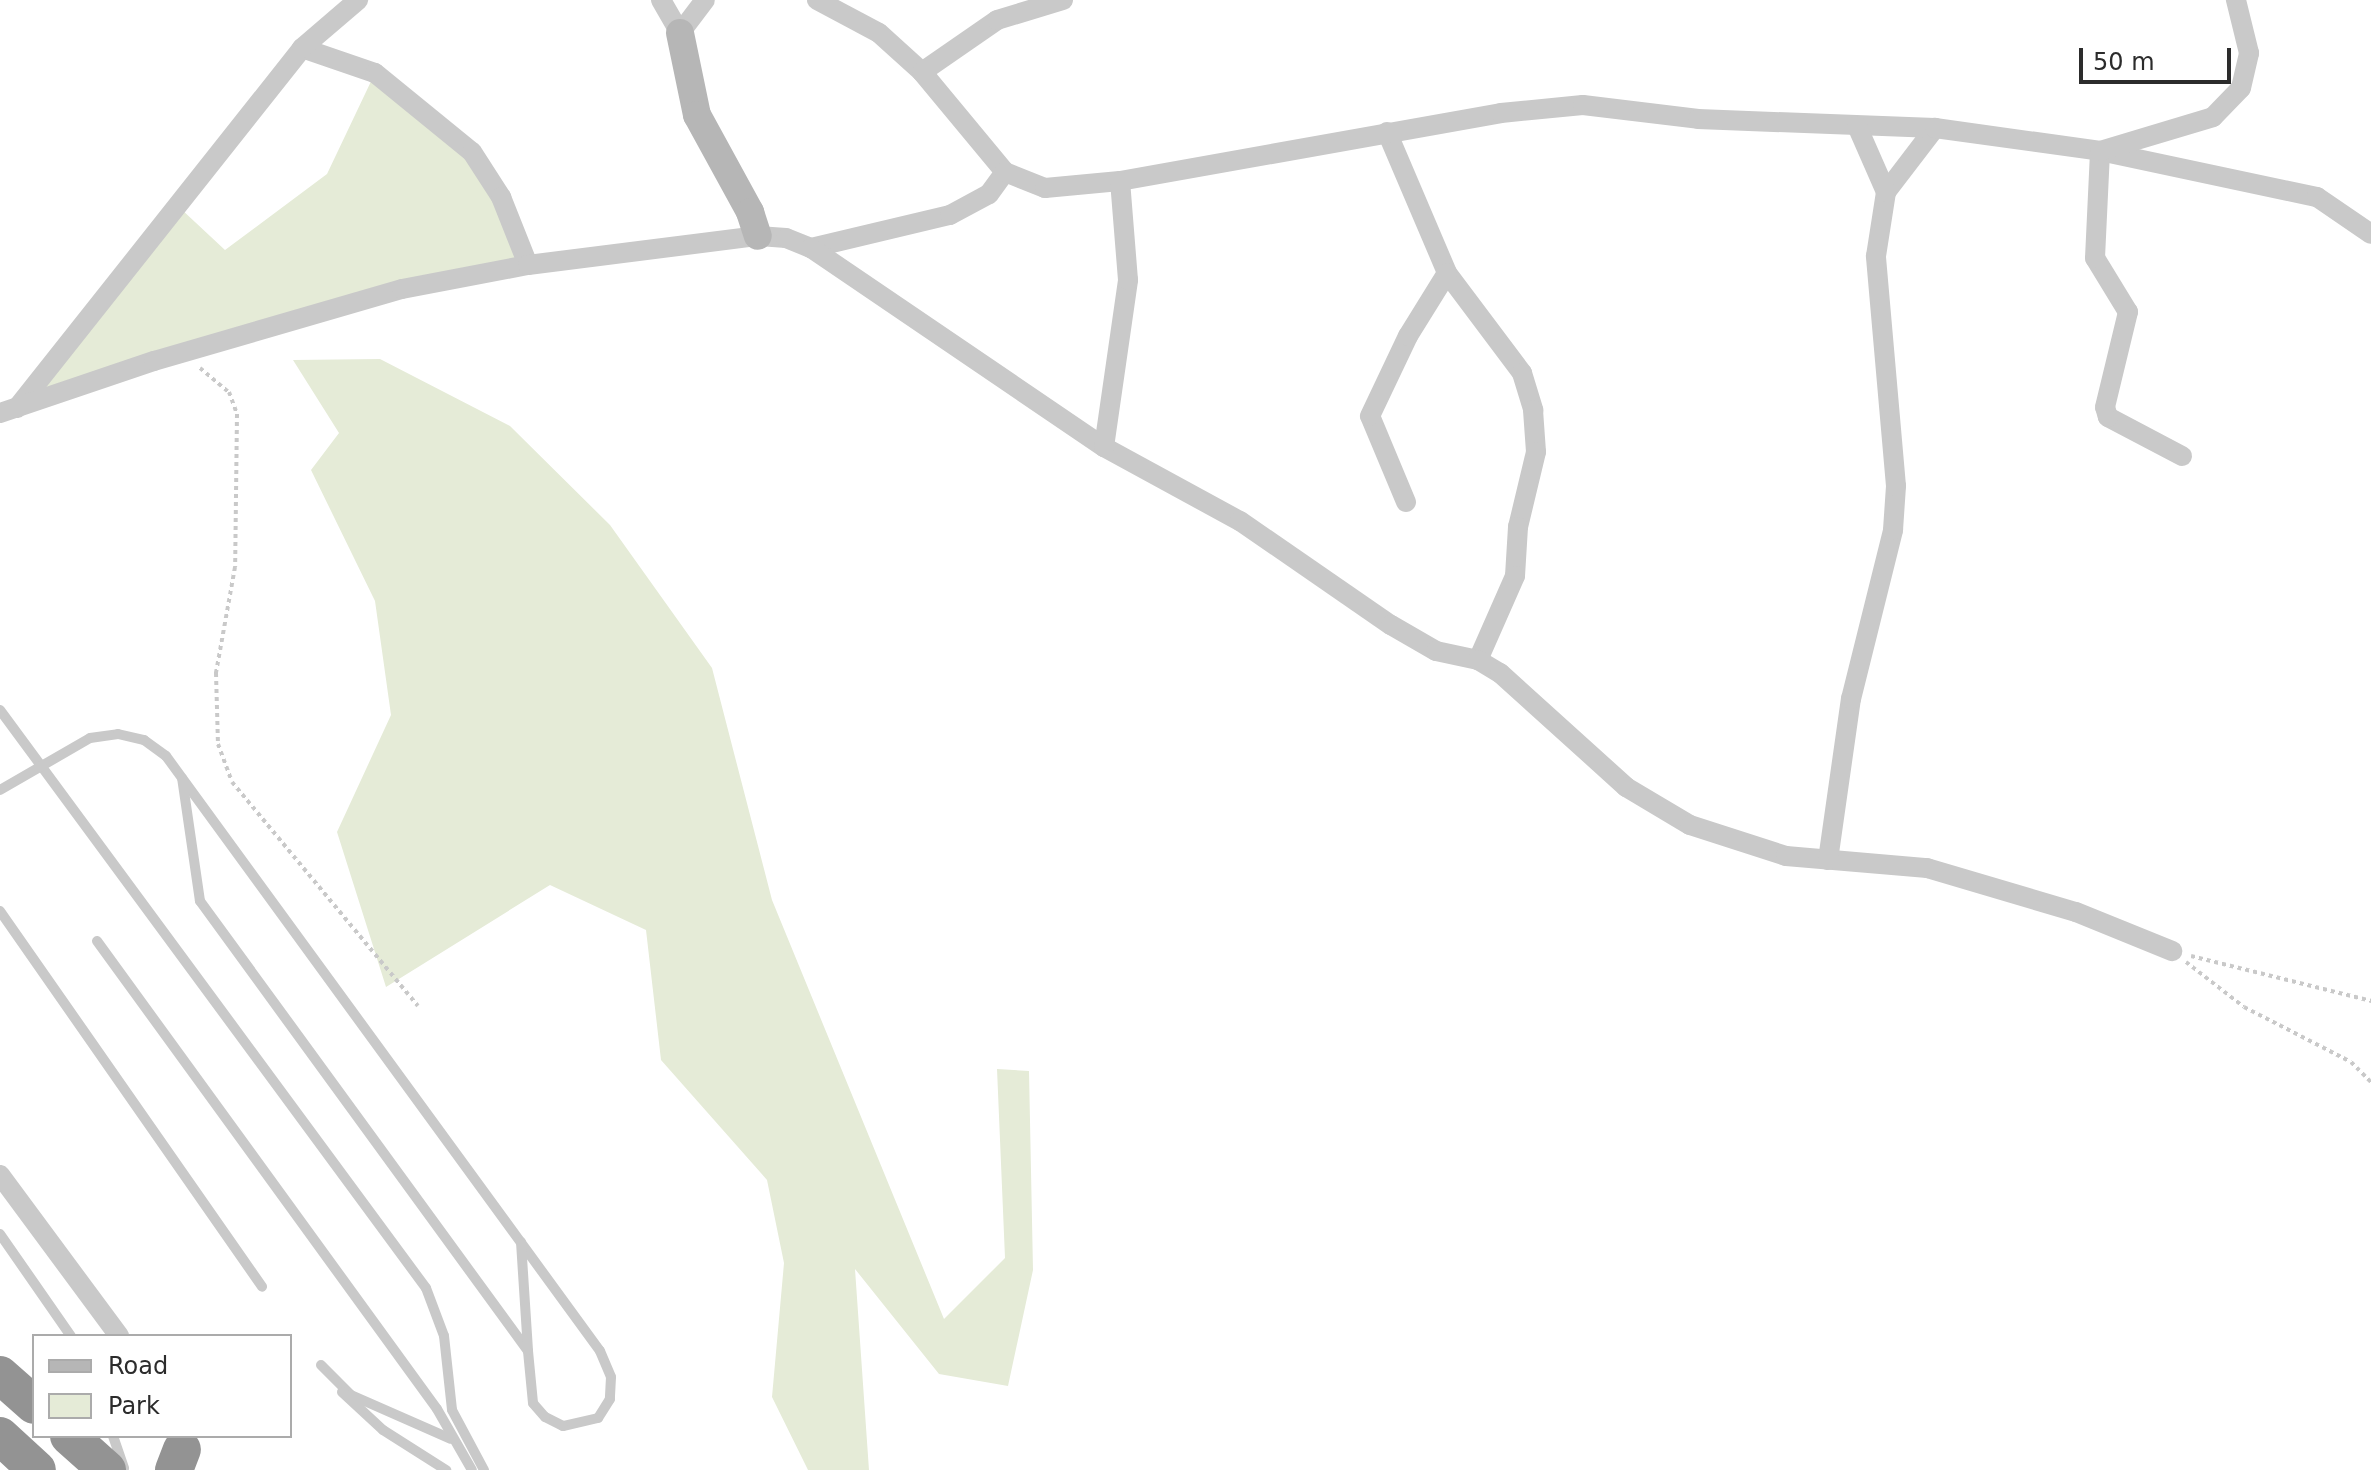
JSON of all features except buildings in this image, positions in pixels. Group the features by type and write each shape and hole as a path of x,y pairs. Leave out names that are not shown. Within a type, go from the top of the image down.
{"highway":[{"path":"0,1375 32,1403"},
{"path":"71,1438 107,1470"}],"street":[{"path":"8,410 302,48 358,0"},
{"path":"661,0 680,33 697,115 750,212 758,236"},
{"path":"680,33 705,0"},
{"path":"817,0 879,33 922,72 1005,172 1045,188 1120,181 1387,132 1583,105 1698,119 1935,128 2100,151 2317,197 2371,234"},
{"path":"922,72 997,20 1063,0"},
{"path":"2100,151 2213,117 2241,88 2249,53 2236,0"},
{"path":"302,48 375,73 472,152 501,197 528,265"},
{"path":"1857,126 1886,192"},
{"path":"1828,860 1851,699 1893,530 1896,486 1876,256 1886,192 1935,128"},
{"path":"1387,132 1447,273 1522,373 1533,410 1536,452 1518,527 1515,576 1478,660"},
{"path":"2100,151 2095,258 2128,312 2105,407 2108,417 2182,456"},
{"path":"811,248 950,215 989,194 1005,172"},
{"path":"1104,447 1128,280 1120,181"},
{"path":"8,410 154,361 402,289 528,265 758,236 786,238 811,248 1104,447 1240,521 1436,651 1478,660 1500,673 1626,787 1690,825 1786,856 1927,868 2076,912 2172,951"},
{"path":"1406,502 1370,416 1408,336 1447,273"},
{"path":"0,1175 118,1334"}],"lane":[{"path":"0,710 426,1288 438,1311 452,1410 458,1437 472,1470"},
{"path":"0,790 90,738 118,734 144,740 166,756 521,1240 600,1351 611,1377 610,1399 598,1418 563,1426 545,1417 533,1403 521,1240"},
{"path":"182,778 200,901 528,1351"},
{"path":"0,911 262,1287"},
{"path":"97,941 484,1470"},
{"path":"0,1234 70,1334"},
{"path":"446,1470 356,1409 325,1370 379,1410 458,1437"},
{"path":"114,1438 125,1470"}],"path":[{"path":"154,361 201,368 229,392 237,414 235,567 216,673 218,744 232,782 418,1006"},
{"path":"2172,951 2371,1001"},
{"path":"2172,951 2244,1007 2351,1062 2371,1082"}],"green space":[{"path":"375,73 472,152 528,265 402,289 17,408 180,208 225,250 327,174"},
{"path":"380,359 510,426 610,525 712,668 772,900 944,1319 1005,1258 997,1069 1029,1071 1033,1270 1008,1386 939,1374 855,1269 869,1470 808,1470 772,1397 784,1263 767,1180 661,1060 646,930 550,885 386,987 337,832 391,715 375,601 311,470 339,433 293,360"}]}
